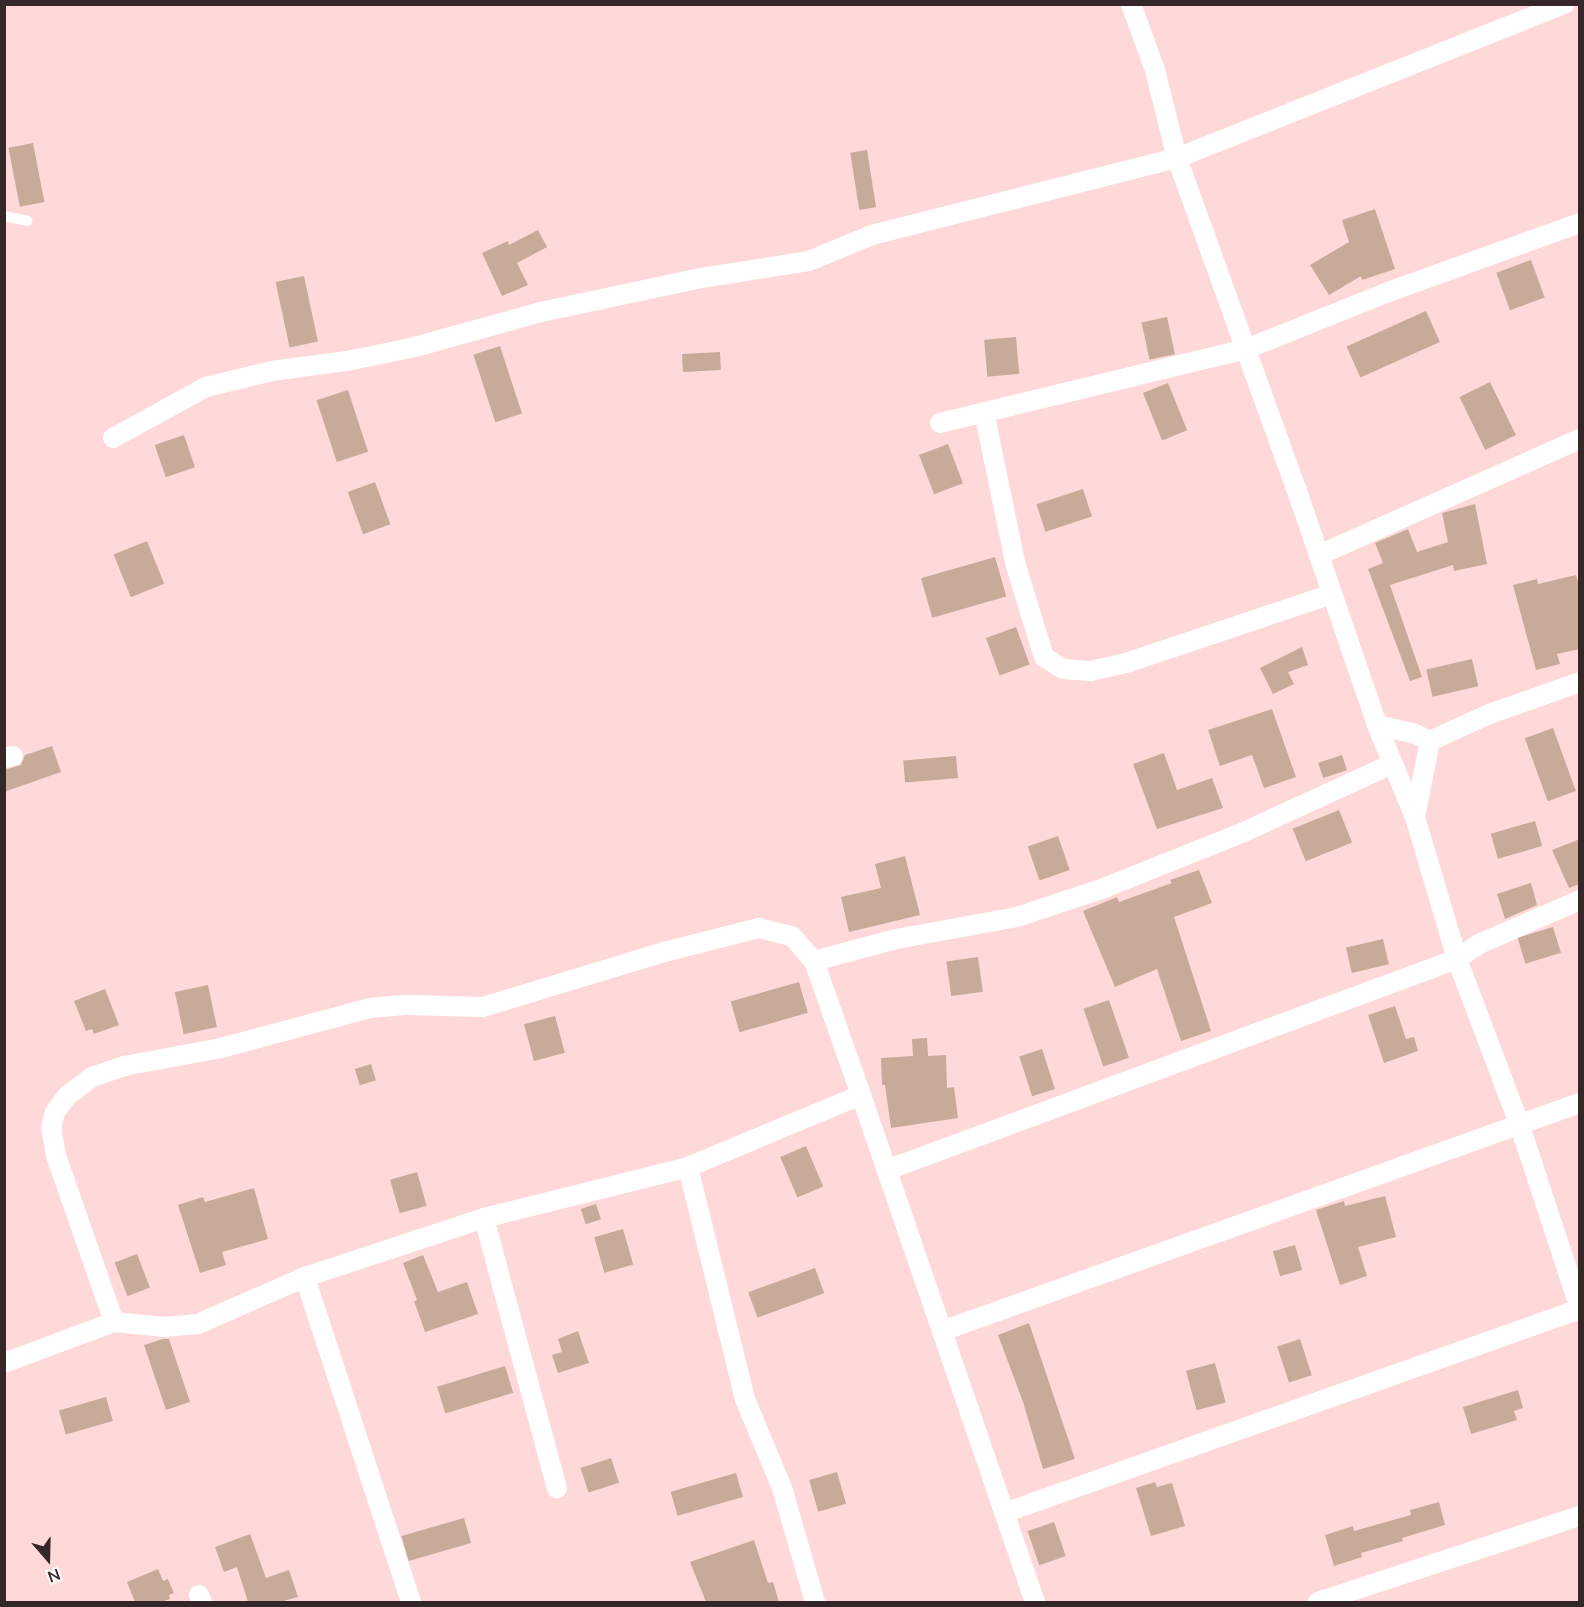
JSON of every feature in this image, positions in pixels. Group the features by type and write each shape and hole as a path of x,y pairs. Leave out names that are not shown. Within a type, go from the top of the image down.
{"street":[{"path":"1004,1513 1579,1309 1519,1123 1457,959 1415,816 1377,725 1319,555 1177,158 1155,70 1131,4"},
{"path":"113,438 206,387 272,371 347,361 411,348 541,312 690,280 809,261 872,235 1177,158 1564,4"},
{"path":"940,423 1246,349 1391,291 1580,223"},
{"path":"984,412 1016,566 1044,657 1063,669 1090,671 1130,662 1332,594"},
{"path":"1319,555 1580,439"},
{"path":"1377,725 1413,733 1430,741 1487,715 1580,682"},
{"path":"1415,816 1430,741"},
{"path":"814,962 896,939 1017,917 1104,888 1244,832 1392,764"},
{"path":"887,1170 1457,959 1479,944 1580,900"},
{"path":"114,1322 56,1155 51,1128 55,1112 67,1096 92,1077 124,1066 221,1048 370,1008 408,1005 483,1007 664,952 759,928 792,936 814,962 1035,1602"},
{"path":"4,1363 114,1322 165,1327 198,1324 305,1277 484,1218 688,1167 861,1095"},
{"path":"942,1331 1580,1103"},
{"path":"688,1167 745,1399 782,1488 815,1602"},
{"path":"484,1218 557,1488"},
{"path":"305,1277 411,1602"},
{"path":"1318,1602 1580,1516"}],"lane":[{"path":"4,216 27,221"}],"building":[{"path":"33,143 44,202 20,207 8,148"},
{"path":"867,150 876,207 859,210 850,153"},
{"path":"1375,209 1395,269 1362,280 1361,276 1329,295 1310,265 1349,242 1342,220"},
{"path":"538,230 547,247 517,263 528,285 502,296 482,253 508,241 509,245"},
{"path":"1531,260 1545,298 1510,310 1496,273"},
{"path":"304,276 318,342 290,348 276,282"},
{"path":"1426,311 1440,342 1360,377 1347,346"},
{"path":"1167,317 1175,354 1149,360 1142,322"},
{"path":"1016,337 1019,374 987,377 984,340"},
{"path":"500,346 522,414 495,422 473,355"},
{"path":"720,352 721,370 683,372 682,354"},
{"path":"1490,382 1516,435 1485,450 1459,397"},
{"path":"1168,383 1187,430 1162,440 1143,393"},
{"path":"348,390 368,452 337,462 317,400"},
{"path":"184,435 195,467 166,477 155,445"},
{"path":"948,444 963,483 934,494 919,455"},
{"path":"375,482 390,524 363,534 348,492"},
{"path":"1083,489 1092,517 1045,532 1036,504"},
{"path":"1475,504 1487,564 1454,571 1453,565 1390,585 1422,677 1410,681 1368,569 1383,563 1375,543 1408,529 1417,552 1448,542 1442,513"},
{"path":"147,541 164,584 131,597 114,554"},
{"path":"995,557 1006,596 932,618 921,578"},
{"path":"1576,575 1580,589 1580,649 1557,654 1560,664 1536,670 1513,585 1537,579 1538,584"},
{"path":"1016,627 1030,665 1000,676 986,638"},
{"path":"1302,647 1308,665 1288,672 1294,684 1273,694 1260,668"},
{"path":"1472,659 1478,686 1433,697 1426,670"},
{"path":"1272,709 1296,777 1264,788 1252,755 1220,766 1208,730"},
{"path":"1553,728 1576,791 1548,801 1525,738"},
{"path":"52,746 61,772 4,792 4,770 21,765 25,755"},
{"path":"1164,753 1177,790 1212,778 1223,808 1157,829 1133,764"},
{"path":"1342,755 1347,770 1323,778 1318,763"},
{"path":"956,756 958,778 905,783 903,761"},
{"path":"1339,810 1352,842 1306,861 1293,829"},
{"path":"1535,821 1542,846 1498,859 1491,834"},
{"path":"1058,836 1070,870 1039,880 1028,846"},
{"path":"1580,839 1580,884 1569,888 1552,850"},
{"path":"905,856 920,915 849,932 841,897 881,888 875,864"},
{"path":"1199,870 1212,903 1174,917 1211,1031 1181,1041 1157,969 1115,987 1083,911 1117,897 1119,902 1172,883 1170,880"},
{"path":"1531,883 1537,905 1505,919 1497,894"},
{"path":"1553,927 1561,953 1526,964 1518,938"},
{"path":"1383,939 1389,964 1352,973 1346,948"},
{"path":"978,957 983,992 951,996 946,961"},
{"path":"799,982 808,1013 740,1032 731,1002"},
{"path":"208,985 217,1027 184,1034 175,992"},
{"path":"105,989 119,1025 94,1034 92,1029 86,1031 74,1001"},
{"path":"1109,1000 1129,1058 1103,1066 1083,1009"},
{"path":"1395,1006 1406,1039 1414,1037 1418,1051 1384,1063 1368,1015"},
{"path":"555,1016 565,1053 534,1061 524,1024"},
{"path":"927,1038 928,1056 946,1055 947,1088 954,1087 958,1118 891,1128 885,1085 882,1085 881,1058 913,1056 912,1039"},
{"path":"1042,1049 1055,1089 1032,1096 1019,1056"},
{"path":"371,1064 376,1080 360,1085 355,1069"},
{"path":"806,1146 823,1187 797,1197 780,1157"},
{"path":"417,1172 427,1206 400,1213 390,1180"},
{"path":"254,1188 268,1239 222,1252 226,1265 200,1273 178,1205 203,1197 205,1202"},
{"path":"1385,1196 1396,1237 1358,1247 1367,1276 1340,1285 1316,1210 1344,1201 1345,1206"},
{"path":"596,1204 601,1219 586,1224 581,1209"},
{"path":"623,1229 633,1265 604,1273 594,1237"},
{"path":"1295,1245 1302,1270 1280,1276 1273,1251"},
{"path":"137,1254 150,1288 127,1296 115,1263"},
{"path":"423,1255 438,1292 467,1282 478,1314 425,1332 414,1301 417,1300 403,1263"},
{"path":"815,1268 824,1293 758,1318 748,1292"},
{"path":"1029,1323 1075,1459 1043,1469 1023,1402 998,1335"},
{"path":"578,1331 589,1363 558,1373 552,1355 562,1352 558,1339"},
{"path":"169,1339 190,1402 166,1410 144,1345"},
{"path":"1300,1339 1312,1375 1289,1383 1277,1346"},
{"path":"1215,1363 1226,1403 1197,1410 1186,1371"},
{"path":"505,1366 513,1393 445,1414 437,1387"},
{"path":"1518,1390 1523,1408 1514,1411 1517,1420 1471,1434 1463,1407"},
{"path":"106,1397 113,1421 66,1435 59,1411"},
{"path":"611,1458 619,1483 589,1493 581,1468"},
{"path":"837,1472 846,1504 818,1512 809,1480"},
{"path":"736,1473 743,1497 678,1516 671,1492"},
{"path":"1155,1482 1157,1487 1172,1483 1185,1526 1151,1536 1136,1488"},
{"path":"1439,1502 1445,1525 1402,1538 1403,1541 1361,1553 1362,1557 1334,1566 1325,1535 1353,1526 1354,1531 1411,1515 1410,1510"},
{"path":"464,1518 471,1543 409,1561 402,1536"},
{"path":"1054,1522 1066,1556 1039,1565 1028,1531"},
{"path":"250,1534 266,1578 289,1570 298,1597 280,1602 248,1602 237,1567 224,1572 215,1547"},
{"path":"754,1540 768,1583 773,1582 779,1602 706,1602 690,1562"},
{"path":"158,1569 163,1581 168,1579 174,1593 169,1595 170,1599 161,1602 135,1602 127,1582"}]}
